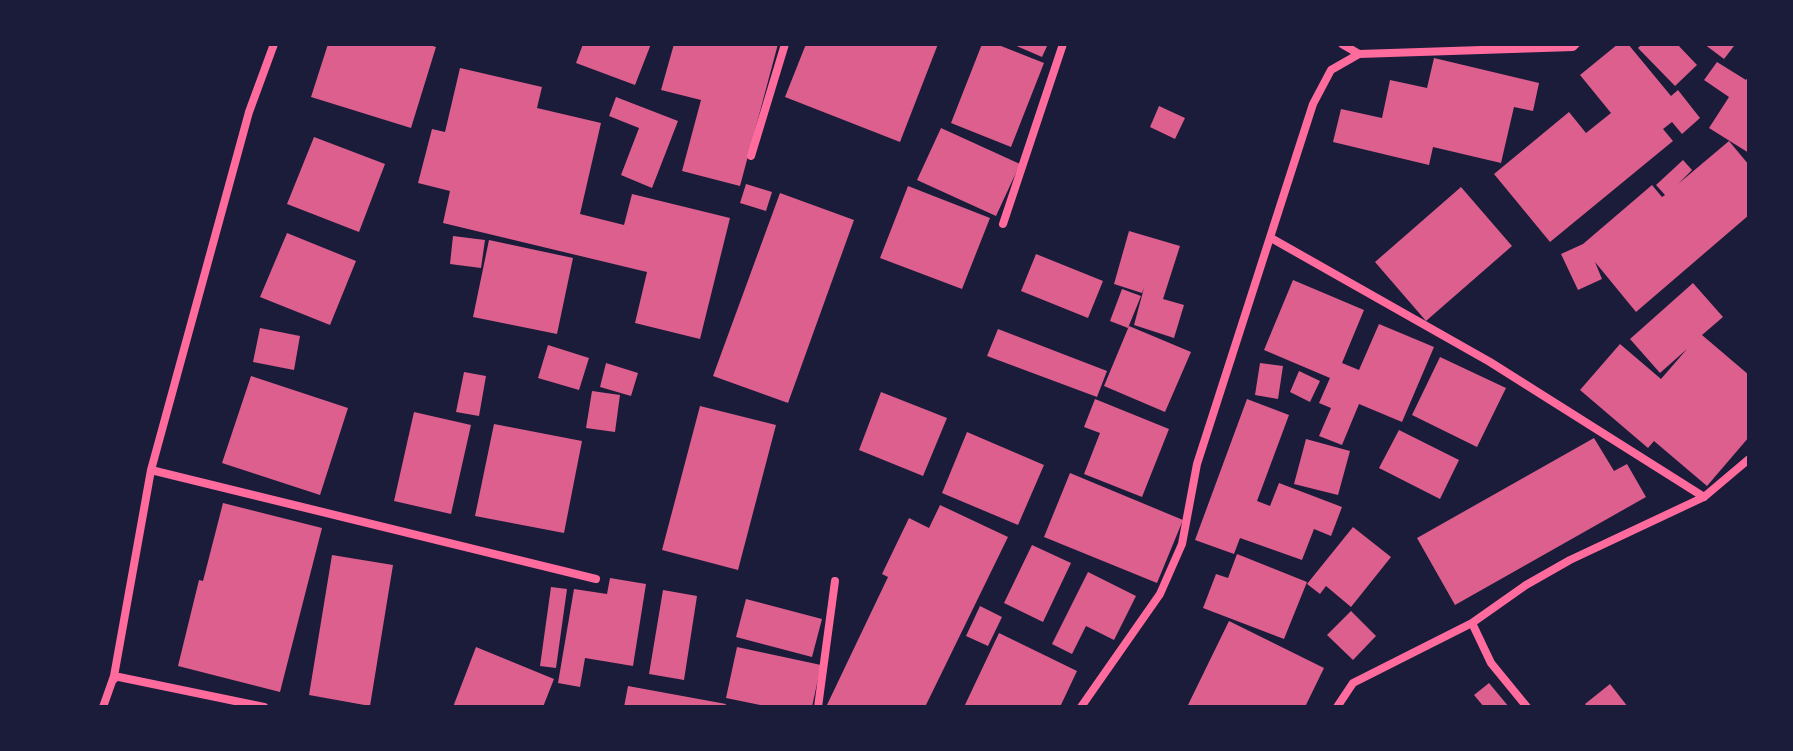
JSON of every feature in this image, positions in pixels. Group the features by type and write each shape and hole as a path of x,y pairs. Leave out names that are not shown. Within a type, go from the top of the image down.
{"street":[{"path":"106,707 151,470 249,112 274,44"},
{"path":"751,156 785,44"},
{"path":"1003,224 1063,44"},
{"path":"1342,44 1359,54"},
{"path":"1081,707 1160,594 1182,544 1197,464 1313,104 1331,70 1359,54 1573,47 1576,44"},
{"path":"1271,238 1490,362 1704,497"},
{"path":"1337,707 1353,683 1472,623 1526,585 1570,560 1704,497 1749,459"},
{"path":"151,470 596,579"},
{"path":"818,707 835,581"},
{"path":"1472,623 1491,663 1527,707"},
{"path":"114,676 264,707"}],"building":[{"path":"328,44 426,44 436,47 411,128 311,97"},
{"path":"583,44 651,44 635,85 576,63"},
{"path":"674,44 778,44 740,186 682,171 701,100 661,90"},
{"path":"806,44 938,44 900,142 785,97"},
{"path":"982,44 996,44 1044,63 1011,147 951,123"},
{"path":"1012,44 1048,44 1042,57"},
{"path":"1618,44 1628,44 1671,96 1678,90 1700,118 1682,134 1672,122 1663,129 1673,141 1550,242 1494,174 1569,112 1586,133 1611,113 1580,75"},
{"path":"1642,44 1677,44 1697,65 1675,86 1638,48"},
{"path":"1704,44 1731,44 1734,46 1724,59"},
{"path":"1434,58 1539,83 1533,111 1514,107 1501,163 1433,147 1429,165 1333,142 1341,109 1382,118 1390,80 1427,88"},
{"path":"1717,62 1746,80 1749,75 1749,153 1709,128 1729,97 1704,80"},
{"path":"460,68 542,87 537,108 601,123 580,214 624,225 632,194 730,218 700,339 635,323 647,272 443,223 450,191 418,183 432,129 445,132"},
{"path":"616,97 678,121 652,188 621,175 639,128 609,116"},
{"path":"1159,106 1185,118 1175,139 1150,127"},
{"path":"941,128 1020,164 996,216 917,180"},
{"path":"314,137 385,164 359,232 287,204"},
{"path":"1729,141 1749,165 1749,215 1636,312 1595,262 1602,279 1578,290 1561,254 1583,244 1652,185 1662,197 1665,195 1656,185 1683,160 1692,170 1678,184"},
{"path":"746,184 772,192 766,211 740,203"},
{"path":"908,186 990,218 962,289 880,258"},
{"path":"1461,187 1512,246 1426,321 1375,262"},
{"path":"780,193 854,220 788,403 713,376"},
{"path":"1129,231 1180,246 1163,299 1184,305 1174,338 1134,325 1144,288 1142,293 1114,284"},
{"path":"287,233 356,261 330,325 260,297"},
{"path":"453,236 485,240 481,268 450,264"},
{"path":"489,240 573,258 557,334 473,317"},
{"path":"1036,254 1103,281 1088,318 1021,291"},
{"path":"1293,280 1364,310 1342,363 1359,370 1379,324 1434,347 1402,422 1359,404 1342,445 1319,436 1331,408 1319,403 1330,378 1264,350"},
{"path":"1693,283 1723,317 1702,335 1749,375 1749,437 1707,486 1654,441 1648,448 1580,390 1620,344 1661,379 1687,349 1660,373 1630,339"},
{"path":"1122,289 1141,296 1128,328 1110,321"},
{"path":"1129,326 1191,352 1165,412 1104,386"},
{"path":"260,328 300,336 294,370 253,362"},
{"path":"998,329 1107,371 1097,397 987,356"},
{"path":"548,345 589,358 579,390 538,378"},
{"path":"1440,357 1506,388 1477,447 1412,415"},
{"path":"606,363 638,373 631,396 600,387"},
{"path":"1260,363 1283,366 1278,399 1255,395"},
{"path":"1299,371 1320,381 1310,402 1290,392"},
{"path":"464,372 486,376 479,416 456,412"},
{"path":"251,376 348,408 320,495 222,463"},
{"path":"592,391 620,395 615,432 586,428"},
{"path":"881,392 947,418 923,476 859,450"},
{"path":"1095,399 1169,429 1142,497 1084,474 1100,433 1084,427"},
{"path":"1247,399 1289,415 1257,501 1270,506 1279,483 1342,507 1331,536 1314,529 1302,560 1240,538 1234,554 1195,540"},
{"path":"700,406 776,425 738,570 662,550"},
{"path":"414,412 471,425 451,514 394,501"},
{"path":"494,424 582,441 564,533 475,516"},
{"path":"1399,430 1459,460 1440,499 1379,468"},
{"path":"967,432 1044,465 1018,525 942,493"},
{"path":"1594,438 1614,471 1627,464 1646,497 1455,605 1417,538"},
{"path":"1306,439 1350,451 1338,495 1294,484"},
{"path":"1070,473 1183,520 1157,583 1044,537"},
{"path":"223,503 322,528 280,692 178,666 199,580 203,581"},
{"path":"940,505 1008,537 925,707 826,707 888,577 882,574 909,518 929,528"},
{"path":"1353,527 1391,557 1351,607 1326,586 1320,594 1307,584"},
{"path":"1032,545 1071,563 1043,622 1004,603"},
{"path":"1237,554 1307,582 1284,639 1203,608 1216,574 1228,578"},
{"path":"332,555 393,565 370,706 309,695"},
{"path":"1088,572 1136,596 1114,640 1086,626 1072,654 1052,644"},
{"path":"610,578 646,584 633,666 585,658 580,687 558,683 574,589 607,594"},
{"path":"551,587 567,589 556,668 540,666"},
{"path":"663,590 697,596 684,680 649,674"},
{"path":"746,599 822,619 812,657 736,637"},
{"path":"980,606 1002,617 988,646 966,636"},
{"path":"1351,611 1376,636 1353,660 1327,635"},
{"path":"1229,621 1324,668 1305,707 1187,707"},
{"path":"999,633 1077,671 1060,707 964,707"},
{"path":"476,647 554,679 543,707 453,707"},
{"path":"737,647 821,665 812,707 770,707 726,698"},
{"path":"1489,683 1509,707 1484,707 1474,695"},
{"path":"1610,684 1628,707 1587,707 1585,704"},
{"path":"628,686 726,704 725,707 624,707"}]}
